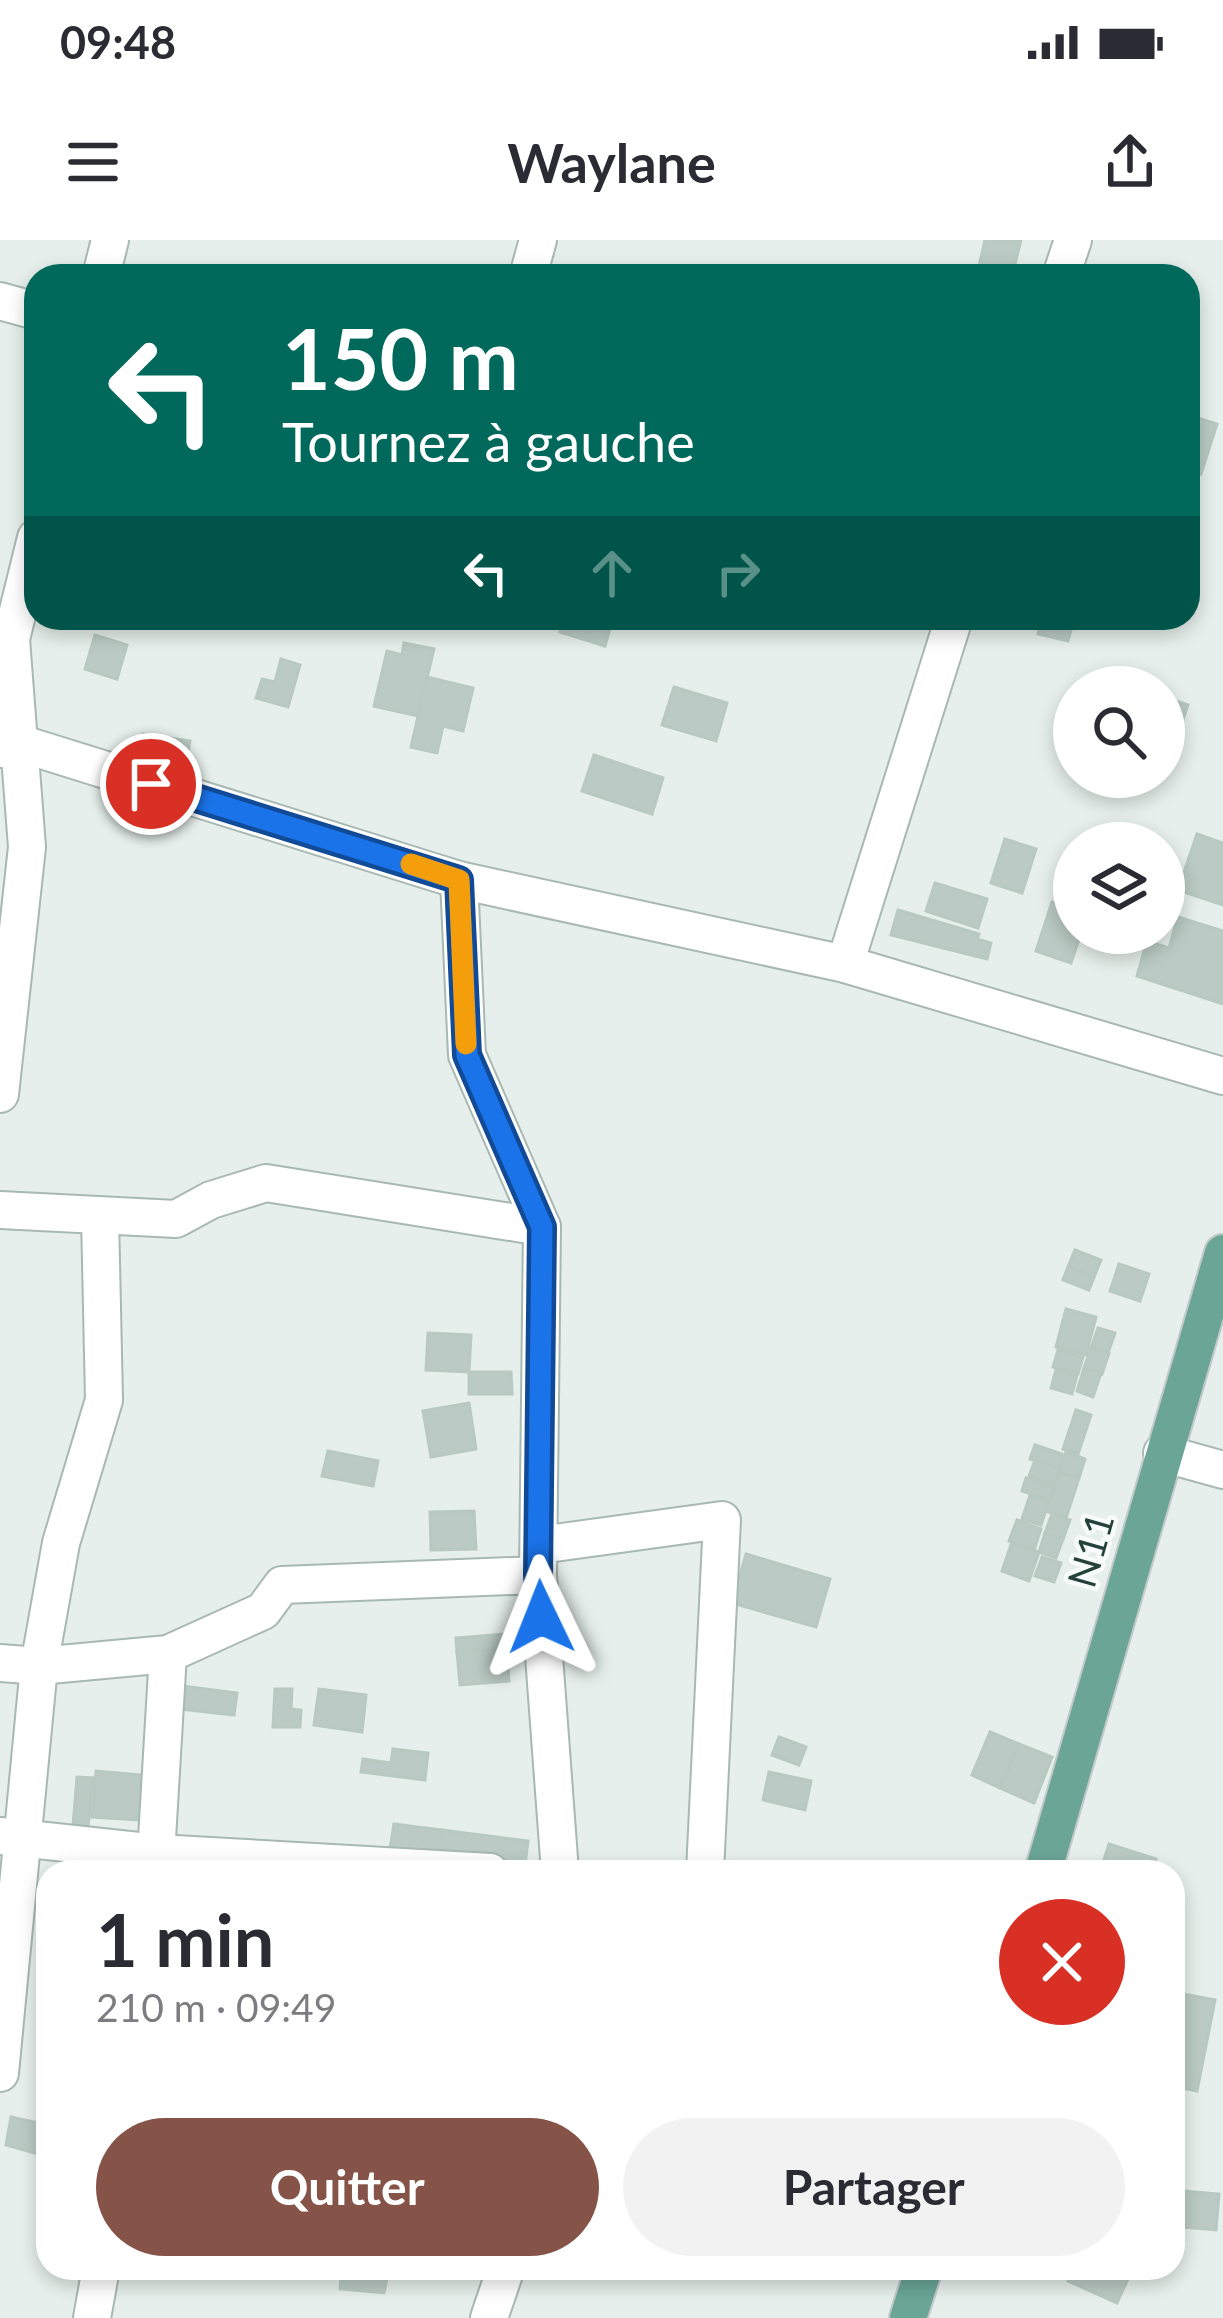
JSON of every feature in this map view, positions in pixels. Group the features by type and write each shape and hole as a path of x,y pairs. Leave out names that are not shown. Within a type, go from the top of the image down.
{"main road":[{"name":"N11","path":"1046,1860 1223,1253"},
{"path":"908,2318 920,2280"}],"street":[{"path":"0,1094 27,847 10,746 11,639 24,586"},
{"path":"845,964 950,630"},
{"path":"10,746 459,880 845,964 1223,1076"},
{"path":"459,880 467,1055 542,1227 539,1560 559,1860"},
{"path":"0,1210 176,1220 211,1200 266,1183 542,1227"},
{"path":"0,2073 13,1837 39,1666 62,1543 104,1400 100,1216"},
{"path":"1162,1453 1223,1470"},
{"path":"0,1663 39,1666 168,1654 263,1611 282,1585 539,1560 722,1520 706,1860"},
{"path":"156,1860 168,1654"},
{"path":"13,1837 145,1860"},
{"path":"92,2318 99,2280"},
{"path":"489,2318 502,2280"}],"building":[{"path":"985,240 1021,240 1015,264 980,264"},
{"path":"1200,419 1217,424 1200,474"},
{"path":"561,630 610,630 605,646"},
{"path":"1039,630 1071,630 1068,641 1038,634"},
{"path":"95,635 127,645 117,679 85,669"},
{"path":"404,643 434,649 418,716 374,706 387,651 402,655"},
{"path":"281,659 300,665 288,707 256,698 262,679 275,682"},
{"path":"427,677 473,688 463,731 443,726 437,753 411,747"},
{"path":"674,687 727,703 716,741 662,725"},
{"path":"143,734 190,741 185,768 167,765 168,758 140,754"},
{"path":"594,755 663,778 652,814 582,791"},
{"path":"1197,834 1223,843 1223,905 1185,892 1185,869"},
{"path":"1005,839 1036,849 1022,893 991,883"},
{"path":"935,883 987,899 978,928 926,911"},
{"path":"1052,902 1053,954 1074,954 1071,963 1036,951"},
{"path":"898,910 979,934 977,939 991,943 987,959 891,935"},
{"path":"1185,919 1223,931 1223,1004 1137,976 1143,954 1185,954"},
{"path":"1075,1250 1101,1260 1094,1277 1068,1267"},
{"path":"1119,1264 1149,1274 1140,1301 1110,1291"},
{"path":"1068,1267 1094,1277 1089,1290 1063,1280"},
{"path":"1066,1309 1096,1317 1086,1355 1056,1347"},
{"path":"1098,1328 1115,1333 1108,1353 1091,1348"},
{"path":"428,1333 471,1335 469,1372 426,1370"},
{"path":"1091,1348 1109,1353 1102,1374 1084,1368"},
{"path":"1058,1350 1083,1357 1078,1374 1053,1367"},
{"path":"1084,1368 1101,1373 1093,1397 1077,1391"},
{"path":"1056,1370 1077,1375 1072,1394 1051,1388"},
{"path":"469,1372 511,1372 512,1394 469,1394"},
{"path":"469,1403 476,1449 431,1457 423,1411"},
{"path":"1076,1410 1091,1415 1078,1454 1063,1449"},
{"path":"1035,1445 1062,1454 1058,1468 1030,1459"},
{"path":"328,1451 378,1461 373,1486 322,1476"},
{"path":"1066,1452 1085,1459 1079,1478 1059,1472"},
{"path":"1035,1460 1060,1468 1055,1485 1029,1476"},
{"path":"1059,1472 1079,1478 1066,1518 1046,1511"},
{"path":"1026,1478 1054,1487 1050,1500 1022,1491"},
{"path":"1030,1495 1049,1501 1041,1525 1022,1519"},
{"path":"474,1511 476,1549 431,1550 430,1512"},
{"path":"1052,1514 1070,1520 1063,1539 1045,1533"},
{"path":"1017,1520 1041,1529 1034,1550 1009,1541"},
{"path":"1045,1533 1063,1539 1056,1558 1039,1552"},
{"path":"1012,1542 1039,1552 1029,1581 1002,1571"},
{"path":"746,1554 830,1579 816,1627 732,1603"},
{"path":"1042,1557 1061,1563 1054,1582 1035,1576"},
{"path":"503,1634 505,1648 457,1652 456,1638"},
{"path":"507,1648 509,1681 460,1685 457,1652"},
{"path":"182,1686 237,1693 234,1715 180,1709"},
{"path":"275,1689 292,1689 291,1709 301,1710 300,1727 273,1727"},
{"path":"319,1689 366,1695 362,1732 314,1725"},
{"path":"990,1732 1019,1744 1000,1788 972,1775"},
{"path":"779,1737 806,1747 799,1765 772,1755"},
{"path":"1019,1744 1052,1757 1034,1803 1000,1788"},
{"path":"393,1749 428,1753 425,1780 361,1772 363,1759 391,1763"},
{"path":"96,1771 142,1775 138,1820 92,1817"},
{"path":"769,1772 811,1781 805,1810 763,1800"},
{"path":"77,1777 93,1778 88,1827 73,1826"},
{"path":"394,1824 442,1830 438,1860 389,1855"},
{"path":"442,1830 528,1841 526,1860 438,1860"},
{"path":"1109,1844 1156,1859 1156,1860 1104,1860"},
{"path":"1185,1994 1215,2000 1197,2091 1185,2088"},
{"path":"11,2117 36,2122 36,2153 6,2145"},
{"path":"1185,2191 1219,2194 1216,2230 1185,2227"},
{"path":"341,2280 387,2280 384,2293 340,2289"},
{"path":"1068,2280 1128,2280 1117,2303"}],"slow traffic":[{"path":"411,864 459,880 466,1044"}],"route":[{"path":"151,784 459,880 467,1055 542,1227 541,1617"}]}
